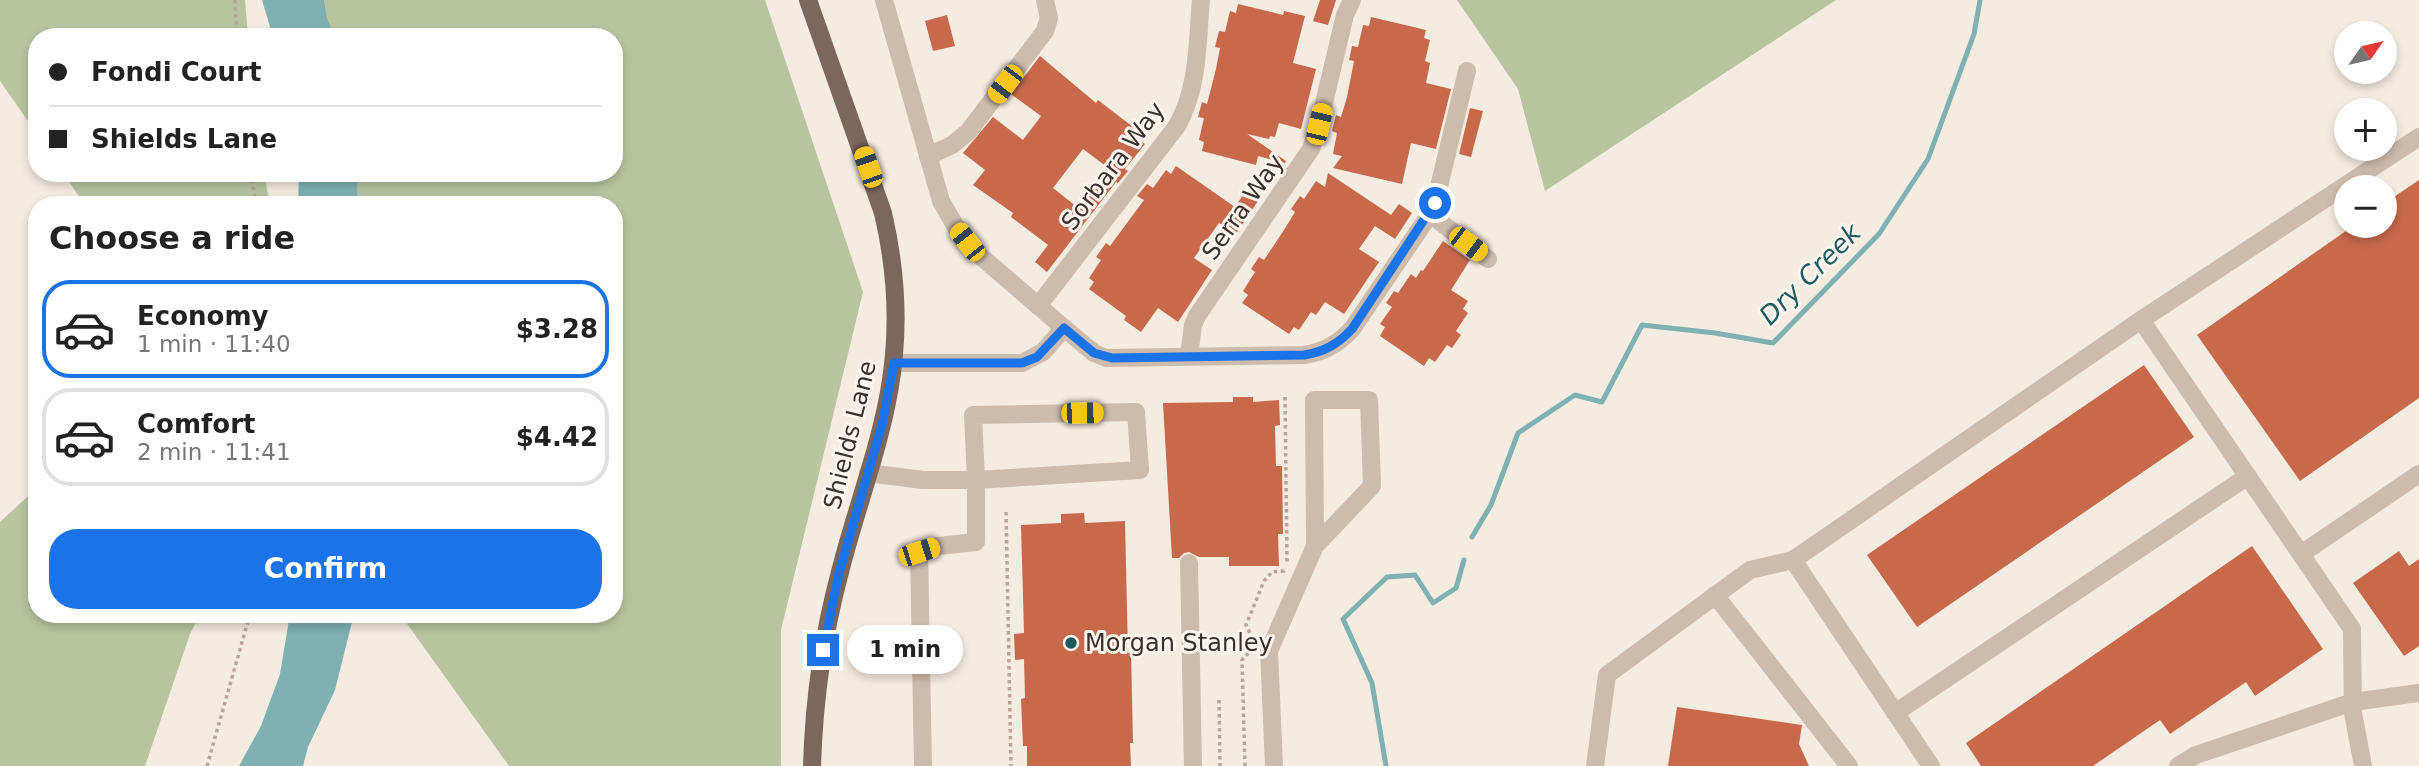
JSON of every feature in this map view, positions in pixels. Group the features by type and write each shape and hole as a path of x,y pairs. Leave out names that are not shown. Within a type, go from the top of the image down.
{"main road":[{"name":"Shields Lane","path":"807,0 876,189 889,239 897,301 894,363 885,414 839,573 825,637 817,694 812,766"}],"street":[{"path":"884,0 941,201 957,229 978,254 1038,306 1094,353 1106,358 1304,355 1337,343 1352,329 1430,214 1440,188 1467,71"},
{"path":"929,156 952,145 968,132 1045,31 1049,18 1045,0"},
{"name":"Sorbara Way","path":"1038,306 1185,112 1194,82 1201,0"},
{"name":"Serra Way","path":"1189,356 1191,334 1197,316 1311,149 1345,15 1352,0"},
{"path":"1595,766 1607,675 1750,570 1793,560 2141,320 2419,137"},
{"path":"1430,214 1488,259"},
{"path":"2141,320 2352,629 2353,702 2363,766"},
{"path":"894,363 1022,363 1037,357 1064,328"},
{"path":"1274,766 1269,651 1315,546 1372,486 1369,400 1314,400 1315,546"},
{"path":"869,473 923,480 976,480 1140,470 1136,412 973,415 976,480 976,541 938,546 919,552 923,766"},
{"path":"2301,554 2419,474"},
{"path":"1895,713 2248,476"},
{"path":"1793,560 1931,766"},
{"path":"1189,564 1193,766"},
{"path":"1715,595 1849,766"},
{"path":"2178,766 2196,755 2353,702 2419,693"}],"path":[{"path":"234,0 236,28"},
{"path":"1245,766 1242,660 1253,648 1253,636 1246,625 1264,581 1272,572 1284,572 1288,561 1285,397"},
{"path":"1006,512 1011,766"},
{"path":"208,766 248,623"},
{"path":"1219,700 1220,766"}],"green space":[{"path":"0,0 245,0 247,28 28,28 28,121 0,81"},
{"path":"324,0 765,0 863,292 781,630 781,766 509,766 406,623 623,623 623,196 358,196 357,182 623,182 623,28 331,28"},
{"path":"1457,0 1836,0 1545,191 1518,89"},
{"path":"69,182 266,182 268,196 79,196"},
{"path":"28,496 28,623 196,623 145,766 0,766 0,522"}],"water":[{"path":"262,0 324,0 331,28 270,28"},
{"path":"299,182 357,182 358,196 298,196"},
{"path":"288,623 352,623 335,690 308,747 303,766 239,766 261,726 280,674"}],"building":[{"path":"1320,0 1336,0 1328,25 1313,21"},
{"path":"1238,4 1283,15 1284,11 1305,16 1293,63 1316,69 1301,129 1279,123 1275,137 1270,136 1269,139 1247,134 1286,161 1285,163 1258,156 1256,165 1202,151 1204,142 1199,140 1204,118 1198,117 1202,102 1207,104 1216,69 1220,48 1215,47 1219,31 1225,32 1230,11 1236,13"},
{"path":"947,15 955,46 933,51 925,21"},
{"path":"1371,17 1426,30 1424,38 1430,40 1425,61 1430,63 1426,83 1451,89 1436,149 1411,143 1402,184 1333,168 1342,156 1333,154 1337,133 1332,131 1336,115 1341,117 1347,97 1354,61 1349,60 1352,46 1358,47 1363,25 1369,26"},
{"path":"1040,56 1096,103 1098,100 1146,137 1129,132 1145,144 1125,169 1128,171 1116,182 1047,272 1035,262 1048,245 1011,217 1013,213 973,185 985,170 963,153 993,117 1023,140 1041,116 1011,94","holes":["1083,149 1107,167 1077,207 1053,188"]},
{"path":"1470,108 1483,111 1471,157 1459,154"},
{"path":"1176,166 1235,207 1245,192 1258,201 1236,234 1219,223 1194,258 1212,270 1178,322 1158,308 1141,332 1124,320 1126,316 1089,289 1094,282 1089,278 1101,260 1096,257 1106,243 1110,246 1144,200 1137,196 1147,184 1153,188 1166,170 1171,174"},
{"path":"1328,173 1391,215 1399,204 1412,213 1395,239 1375,226 1359,249 1379,262 1344,314 1325,302 1316,315 1311,312 1299,330 1294,327 1289,334 1242,303 1248,295 1243,291 1255,272 1251,269 1259,257 1264,260 1295,212 1291,209 1300,196 1304,199 1316,181 1325,187"},
{"path":"2419,180 2419,398 2300,481 2197,335 2336,238 2397,238 2397,195"},
{"path":"1443,241 1470,260 1451,290 1468,301 1463,309 1468,313 1456,331 1461,335 1452,348 1447,345 1435,362 1429,358 1424,366 1380,336 1385,327 1380,324 1392,307 1386,303 1394,291 1398,293 1411,274 1416,278 1421,270 1423,271"},
{"path":"2144,365 2194,437 1917,627 1867,555"},
{"path":"1233,397 1253,397 1253,402 1279,400 1280,425 1275,426 1276,466 1282,466 1283,534 1278,534 1279,566 1229,566 1229,557 1199,557 1189,552 1179,558 1172,558 1163,403 1233,402"},
{"name":"Morgan Stanley","path":"1084,513 1085,523 1125,521 1128,653 1131,652 1131,766 1027,766 1027,746 1023,746 1021,699 1025,698 1024,659 1015,660 1014,634 1024,633 1021,525 1061,523 1061,514"},
{"path":"2252,546 2323,649 2255,696 2246,682 2170,734 2160,720 2093,766 1981,766 1966,743"},
{"path":"2399,551 2409,566 2419,559 2419,646 2404,656 2353,583"},
{"path":"1677,707 1802,725 1799,744 1809,766 1668,766"}],"waterway":[{"name":"Dry Creek","path":"1472,537 1491,505 1518,433 1575,395 1602,402 1642,325 1773,343 1879,234 1928,159 1974,34 1980,0"},
{"name":"Dry Creek","path":"1386,766 1372,683 1343,619 1387,577 1415,575 1433,603 1456,588 1464,560"}],"place":[{"name":"Morgan Stanley","path":"1071,643"}],"route":[{"path":"823,650 839,573 882,425 894,363 1022,363 1043,352 1064,328 1094,353 1106,358 1315,353 1337,343 1352,329 1435,203"}]}
